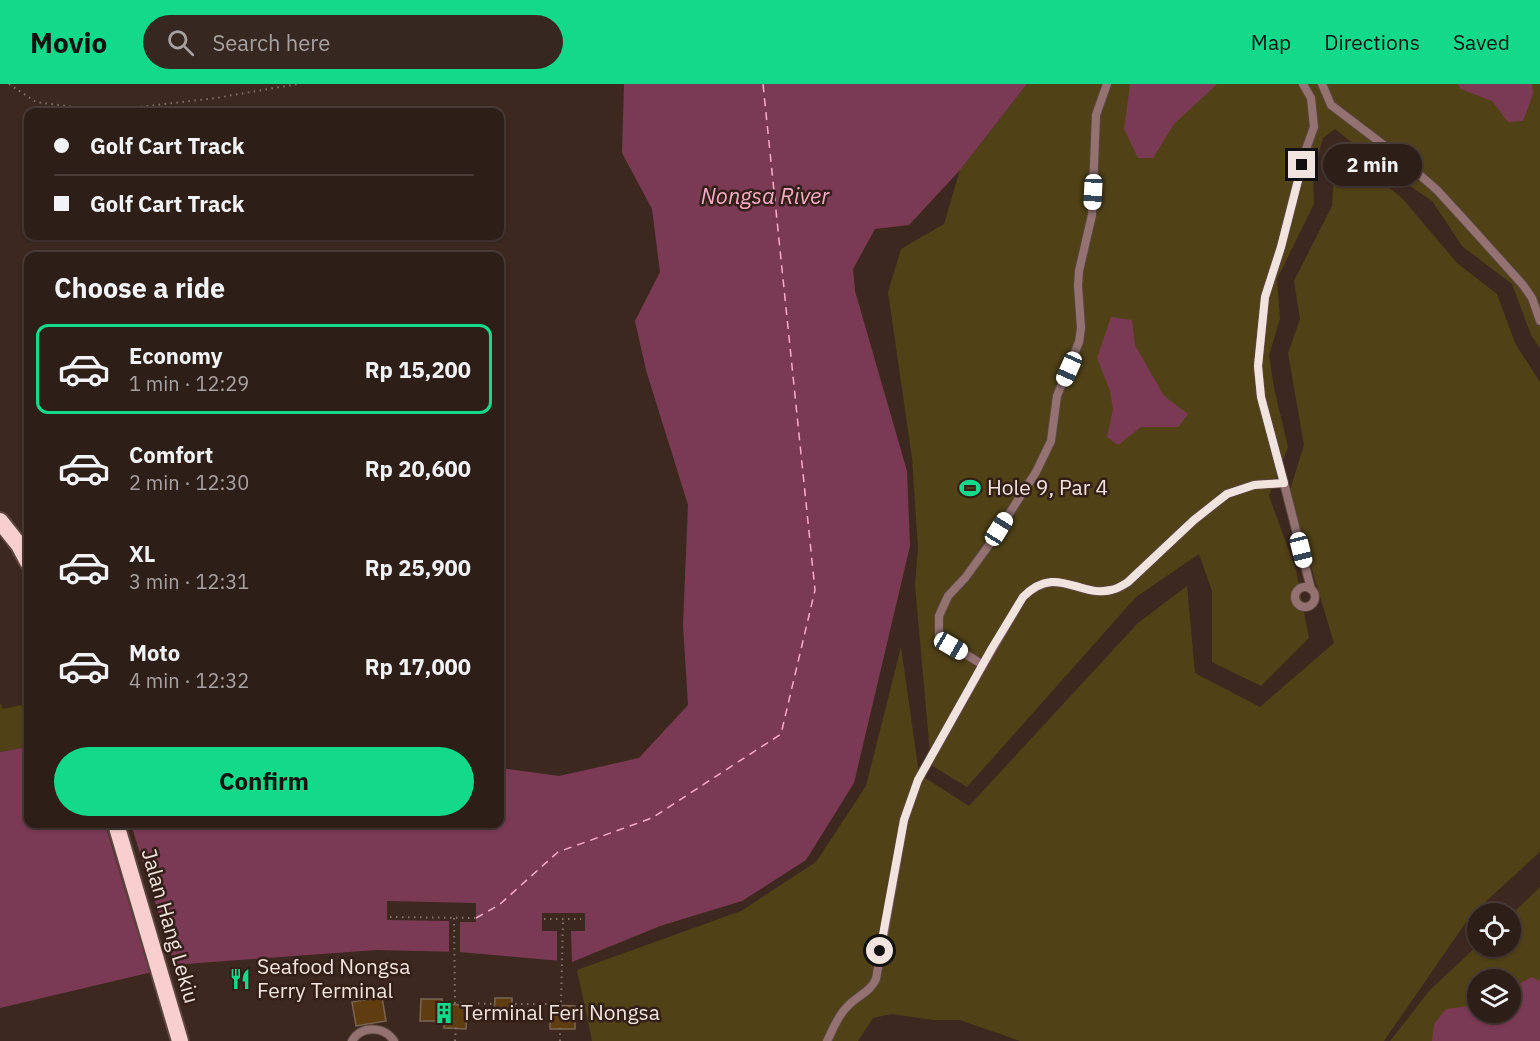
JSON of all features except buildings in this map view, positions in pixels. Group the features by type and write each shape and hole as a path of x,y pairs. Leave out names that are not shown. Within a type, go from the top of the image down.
{"highway":[{"path":"0,521 24,554"},
{"name":"Jalan Hang Lekiu","path":"117,828 180,1041"}],"lane":[{"path":"983,664 943,640 939,635 939,616 948,596 965,578 989,545 1040,465 1052,441 1057,396 1079,342 1081,328 1079,271 1092,215 1096,115 1107,84"},
{"path":"1303,84 1311,98 1314,127 1265,297 1258,366 1261,397 1311,590"},
{"path":"1322,84 1331,105 1398,156 1437,190 1461,216 1523,285 1532,298 1540,321"},
{"path":"827,1041 845,1008 855,998 872,988 876,979 904,820 918,780 1023,597 1047,583 1056,582 1069,583 1096,591 1110,591 1119,588 1194,520 1227,494 1254,485 1284,483"},
{"path":"352,1041 355,1036 364,1031 374,1029 383,1031 394,1041"}],"path":[{"path":"9,84 36,102 82,108"},
{"path":"131,108 216,98 298,84"},
{"path":"390,916 476,918"},
{"path":"454,918 455,1003 496,1004"},
{"path":"544,919 581,919"},
{"path":"514,1004 561,1004 563,919"},
{"path":"456,1027 456,1041"},
{"path":"560,1028 560,1041"}],"shaded area":[{"path":"1027,84 1540,84 1540,348 1531,335 1512,284 1462,246 1432,201 1382,167 1335,129 1323,138 1313,174 1314,204 1277,279 1280,319 1269,355 1288,447 1269,496 1296,570 1309,638 1261,686 1212,662 1212,591 1199,554 1136,597 967,787 931,765 915,585 918,548 912,458 888,292 901,249 944,224 960,170"},
{"path":"1336,144 1402,198 1457,263 1497,294 1515,343 1540,382 1540,852 1484,903 1467,903 1467,921 1384,1041 1020,1041 960,1020 933,1020 892,1014 873,1018 858,1041 592,1041 577,970 741,911 816,862 866,786 901,647 919,774 969,806 1138,623 1187,586 1195,673 1260,707 1334,643 1289,493 1304,445 1288,353 1300,319 1294,281 1332,206"},
{"path":"0,703 3,709 21,705 24,707 24,748 0,752"},
{"path":"1540,887 1540,1041 1390,1041 1430,990 1467,955 1521,957 1521,905"}],"water":[{"name":"Nongsa River","path":"624,84 1027,84 960,170 909,225 875,229 853,269 855,291 907,471 910,546 854,783 806,860 742,901 660,926 572,962 460,952 376,950 186,964 0,1008 0,752 24,748 24,828 504,828 504,769 559,776 639,758 688,705 683,625 688,505 646,370 635,321 660,272 652,209 622,153"},
{"path":"1130,84 1217,84 1174,124 1153,158 1138,158 1124,129"},
{"path":"1458,84 1532,84 1533,94 1523,121 1508,122 1492,101 1461,89"},
{"path":"1111,317 1132,320 1135,345 1164,396 1188,414 1178,427 1141,427 1118,445 1107,437 1113,409 1110,391 1097,358"},
{"path":"1532,977 1540,981 1540,1041 1432,1041 1434,1024 1446,1009 1467,1006 1467,1023 1521,1023 1521,983"}],"pier":[{"path":"106,828 132,828 176,970 151,977"},
{"path":"387,901 476,903 476,922 460,922 460,952 449,952 449,921 387,920"},
{"path":"542,913 585,913 585,931 571,931 572,962 557,962 557,931 542,931"}],"ferry route":[{"path":"476,918 499,905 558,852 652,818 781,734 815,590 763,84"}],"place":[{"name":"Hole 9, Par 4","path":"970,488"},
{"name":"Seafood Nongsa Ferry Terminal","path":"240,979"},
{"name":"Terminal Feri Nongsa","path":"444,1013"}],"route":[{"path":"880,951 904,820 918,780 1023,597 1038,586 1056,582 1069,583 1096,591 1110,591 1119,588 1194,520 1227,494 1254,485 1284,483 1261,397 1258,366 1265,297 1281,247 1302,165"}]}
